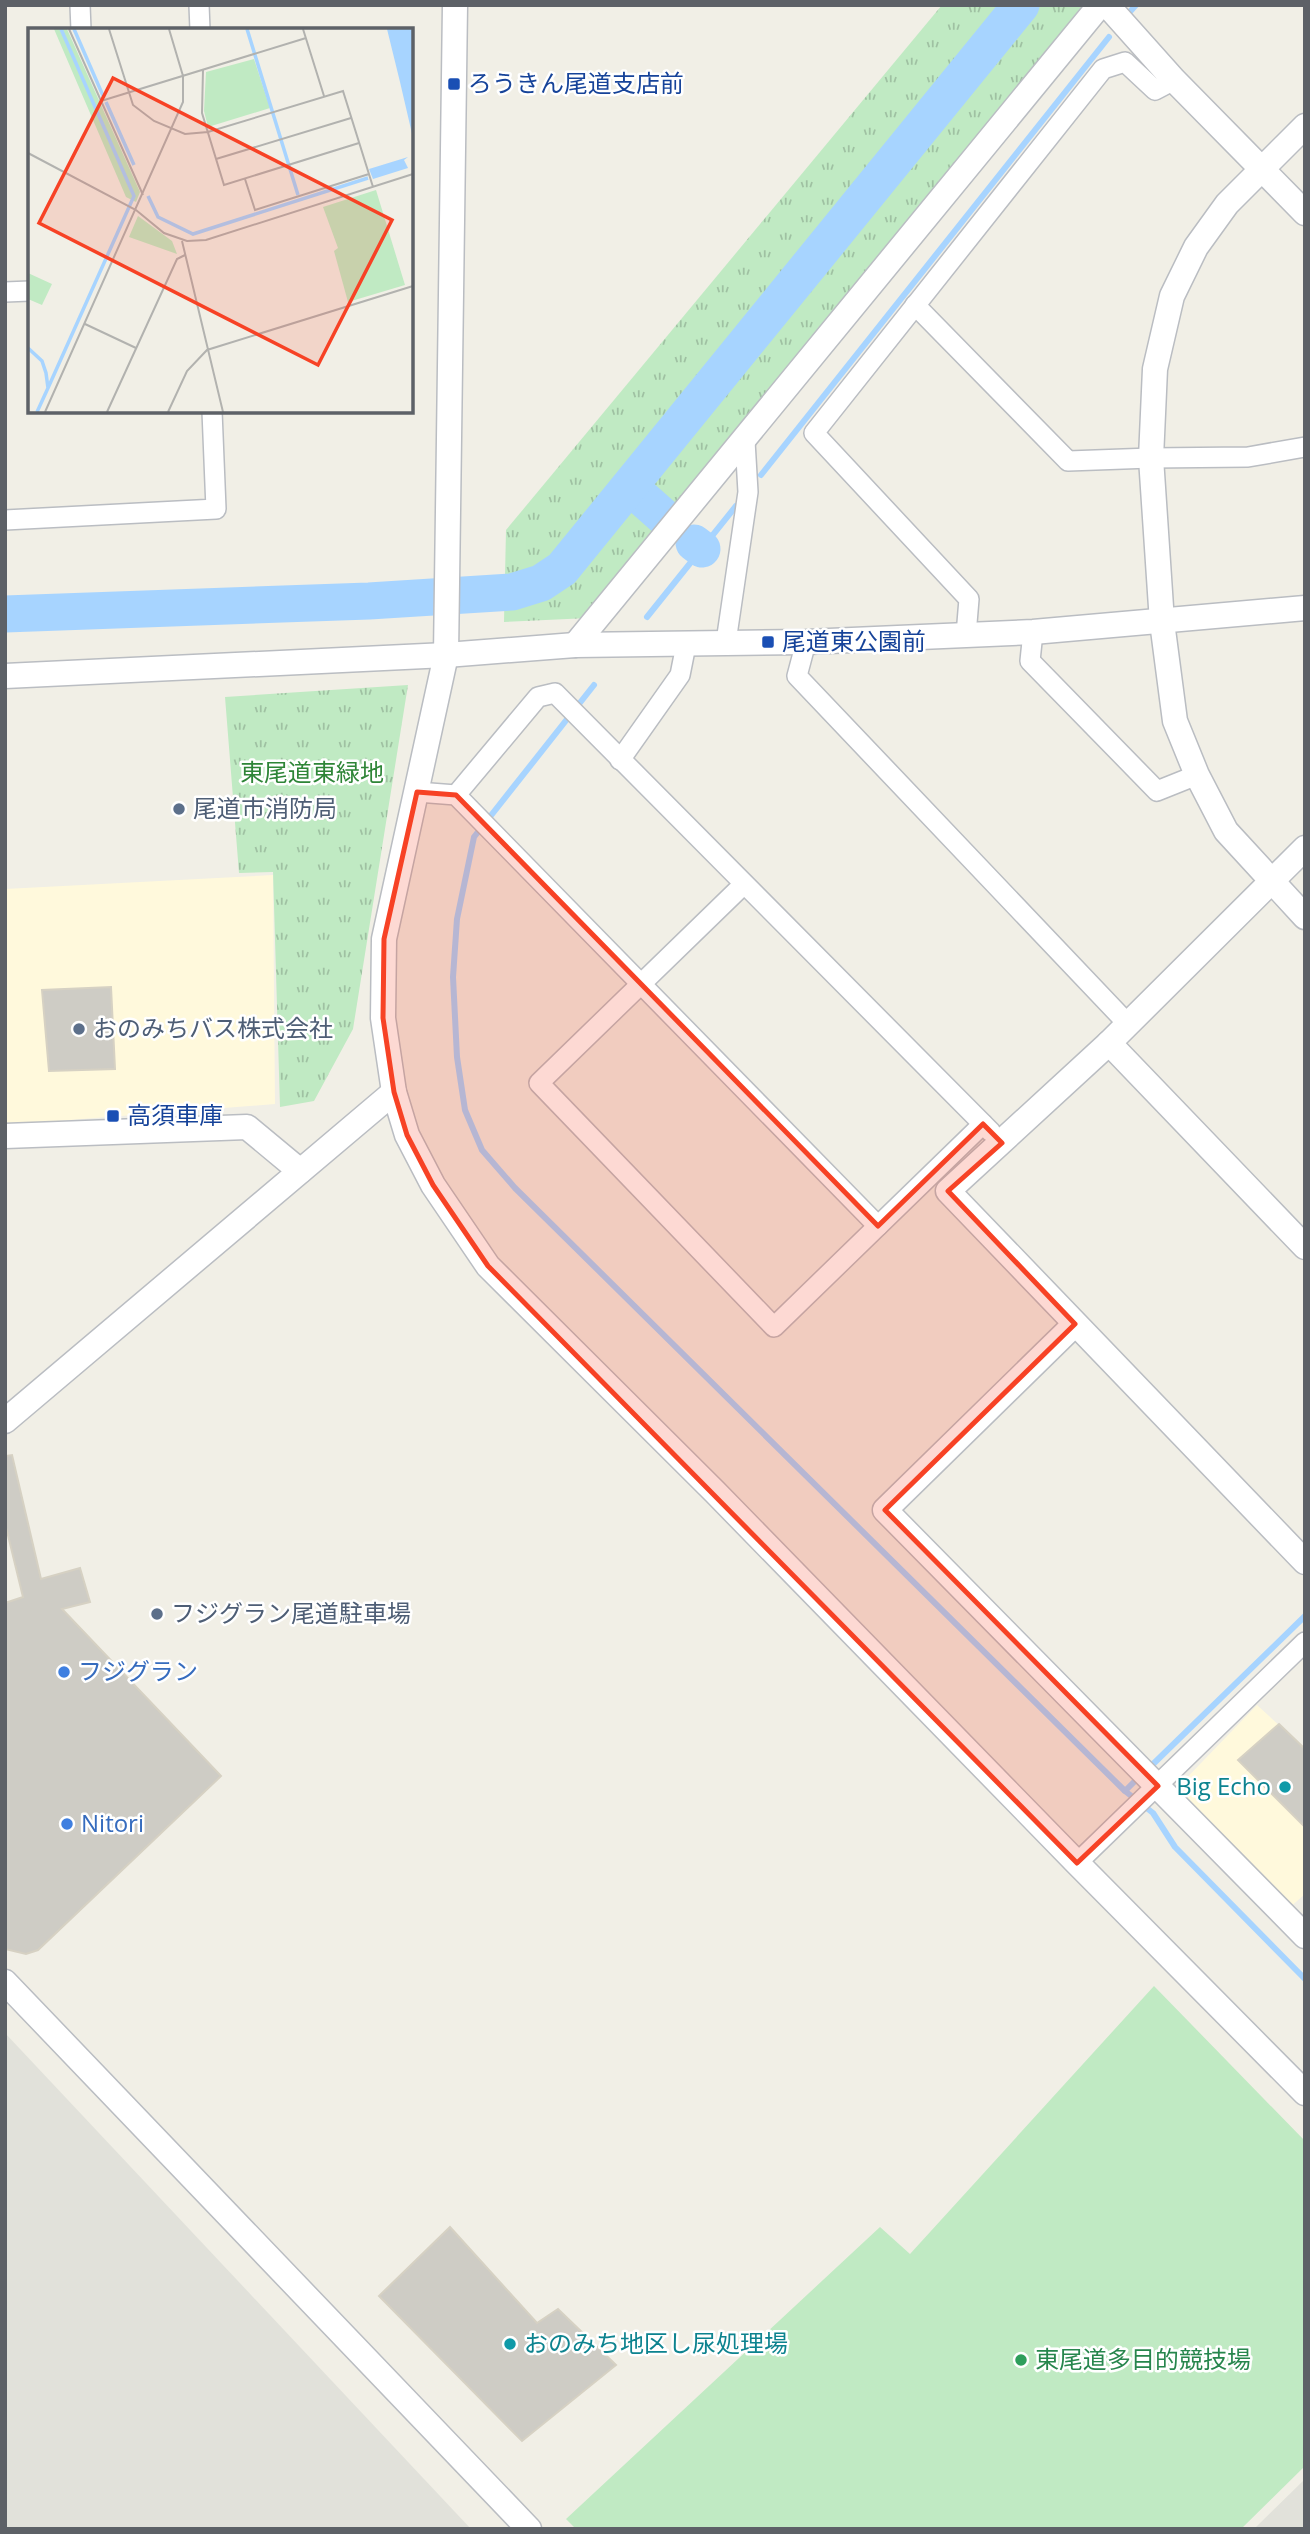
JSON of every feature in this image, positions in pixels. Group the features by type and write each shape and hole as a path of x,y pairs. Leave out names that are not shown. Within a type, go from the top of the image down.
{"street":[{"path":"80,5 81,28"},
{"path":"199,5 200,28"},
{"path":"455,5 446,655 384,939 383,1018 394,1092 407,1135 433,1185 488,1266 715,1492 1305,2093"},
{"path":"575,645 1100,5"},
{"path":"1107,5 1174,80 1305,213"},
{"path":"966,635 969,599 814,433 1103,69 1125,62 1155,90 1174,80"},
{"path":"1305,126 1227,204 1196,247 1172,296 1155,369 1151,458 1163,622 1175,721 1197,775 1226,831 1305,917"},
{"path":"5,292 28,291"},
{"path":"915,305 1068,461 1248,457 1305,447"},
{"path":"5,520 216,509 212,413"},
{"path":"726,642 748,492 744,441"},
{"path":"5,676 446,655 575,645 806,642 1034,632 1305,608"},
{"path":"1034,632 1030,661 1157,791 1197,775"},
{"path":"806,642 797,676 1127,1023"},
{"path":"620,760 680,675 686,645"},
{"path":"456,795 538,697 555,693 1002,1143"},
{"path":"416,792 456,795 878,1226"},
{"path":"1305,848 1108,1042 948,1191 1305,1562"},
{"path":"744,884 539,1083 774,1327 983,1124"},
{"path":"1108,1042 1305,1247"},
{"path":"5,1421 394,1092"},
{"path":"5,1136 247,1127 300,1171"},
{"path":"1074,1324 885,1510 1144,1788 1305,1936"},
{"path":"1077,1863 1144,1788 1305,1642"},
{"path":"5,1982 529,2529"}],"highlighted area":[{"path":"417,792 456,795 878,1226 983,1124 1002,1143 948,1191 1075,1324 885,1510 1158,1786 1077,1863 488,1266 433,1185 407,1135 394,1092 383,1018 384,939"}],"shaded area":[{"name":"高須車庫","path":"273,875 275,1104 5,1125 5,889"},
{"path":"1257,1705 1305,1749 1298,1820 1305,1828 1305,1894 1288,1909 1175,1790"},
{"path":"5,2033 471,2529 5,2529"},
{"path":"1305,2479 1305,2529 1254,2529"}],"green space":[{"path":"942,5 1083,5 589,618 504,622 506,530"},
{"name":"東尾道東緑地","path":"408,685 353,1029 314,1101 280,1107 273,872 239,873 225,697"},
{"name":"東尾道多目的競技場","path":"1154,1986 1305,2141 1305,2466 1241,2529 576,2529 566,2519 880,2227 910,2254"}],"building":[{"name":"おのみちバス株式会社","path":"111,987 115,1069 49,1071 42,990"},
{"name":"フジグラン","path":"12,1455 41,1579 80,1568 90,1602 62,1609 221,1776 38,1950 26,1954 5,1949 5,1603 23,1597 5,1523 5,1456"},
{"name":"Big Echo","path":"1279,1724 1305,1749 1305,1827 1238,1760"},
{"name":"おのみち地区し尿処理場","path":"450,2227 537,2323 558,2309 616,2365 522,2441 379,2296"}],"waterway":[{"path":"5,614 369,601 512,592 541,583 562,569 1021,5"},
{"path":"1127,15 1136,5"},
{"path":"761,475 1109,37"},
{"path":"630,487 666,519"},
{"path":"647,617 736,506"},
{"path":"694,543 702,549"},
{"path":"594,685 474,837 457,919 453,977 457,1057 465,1110 482,1150 515,1188 1125,1791 1153,1813 1175,1847 1305,1979"},
{"path":"1148,1769 1305,1616"},
{"path":"1125,1791 1140,1776"}],"place":[{"name":"ろうきん尾道支店前","path":"454,84"},
{"name":"尾道東公園前","path":"768,642"},
{"name":"尾道市消防局","path":"179,809"},
{"name":"おのみちバス株式会社","path":"79,1029"},
{"name":"高須車庫","path":"113,1116"},
{"name":"フジグラン尾道駐車場","path":"157,1614"},
{"name":"フジグラン","path":"64,1672"},
{"name":"Big Echo","path":"1285,1787"},
{"name":"Nitori","path":"67,1824"},
{"name":"おのみち地区し尿処理場","path":"510,2344"},
{"name":"東尾道多目的競技場","path":"1021,2360"}]}
